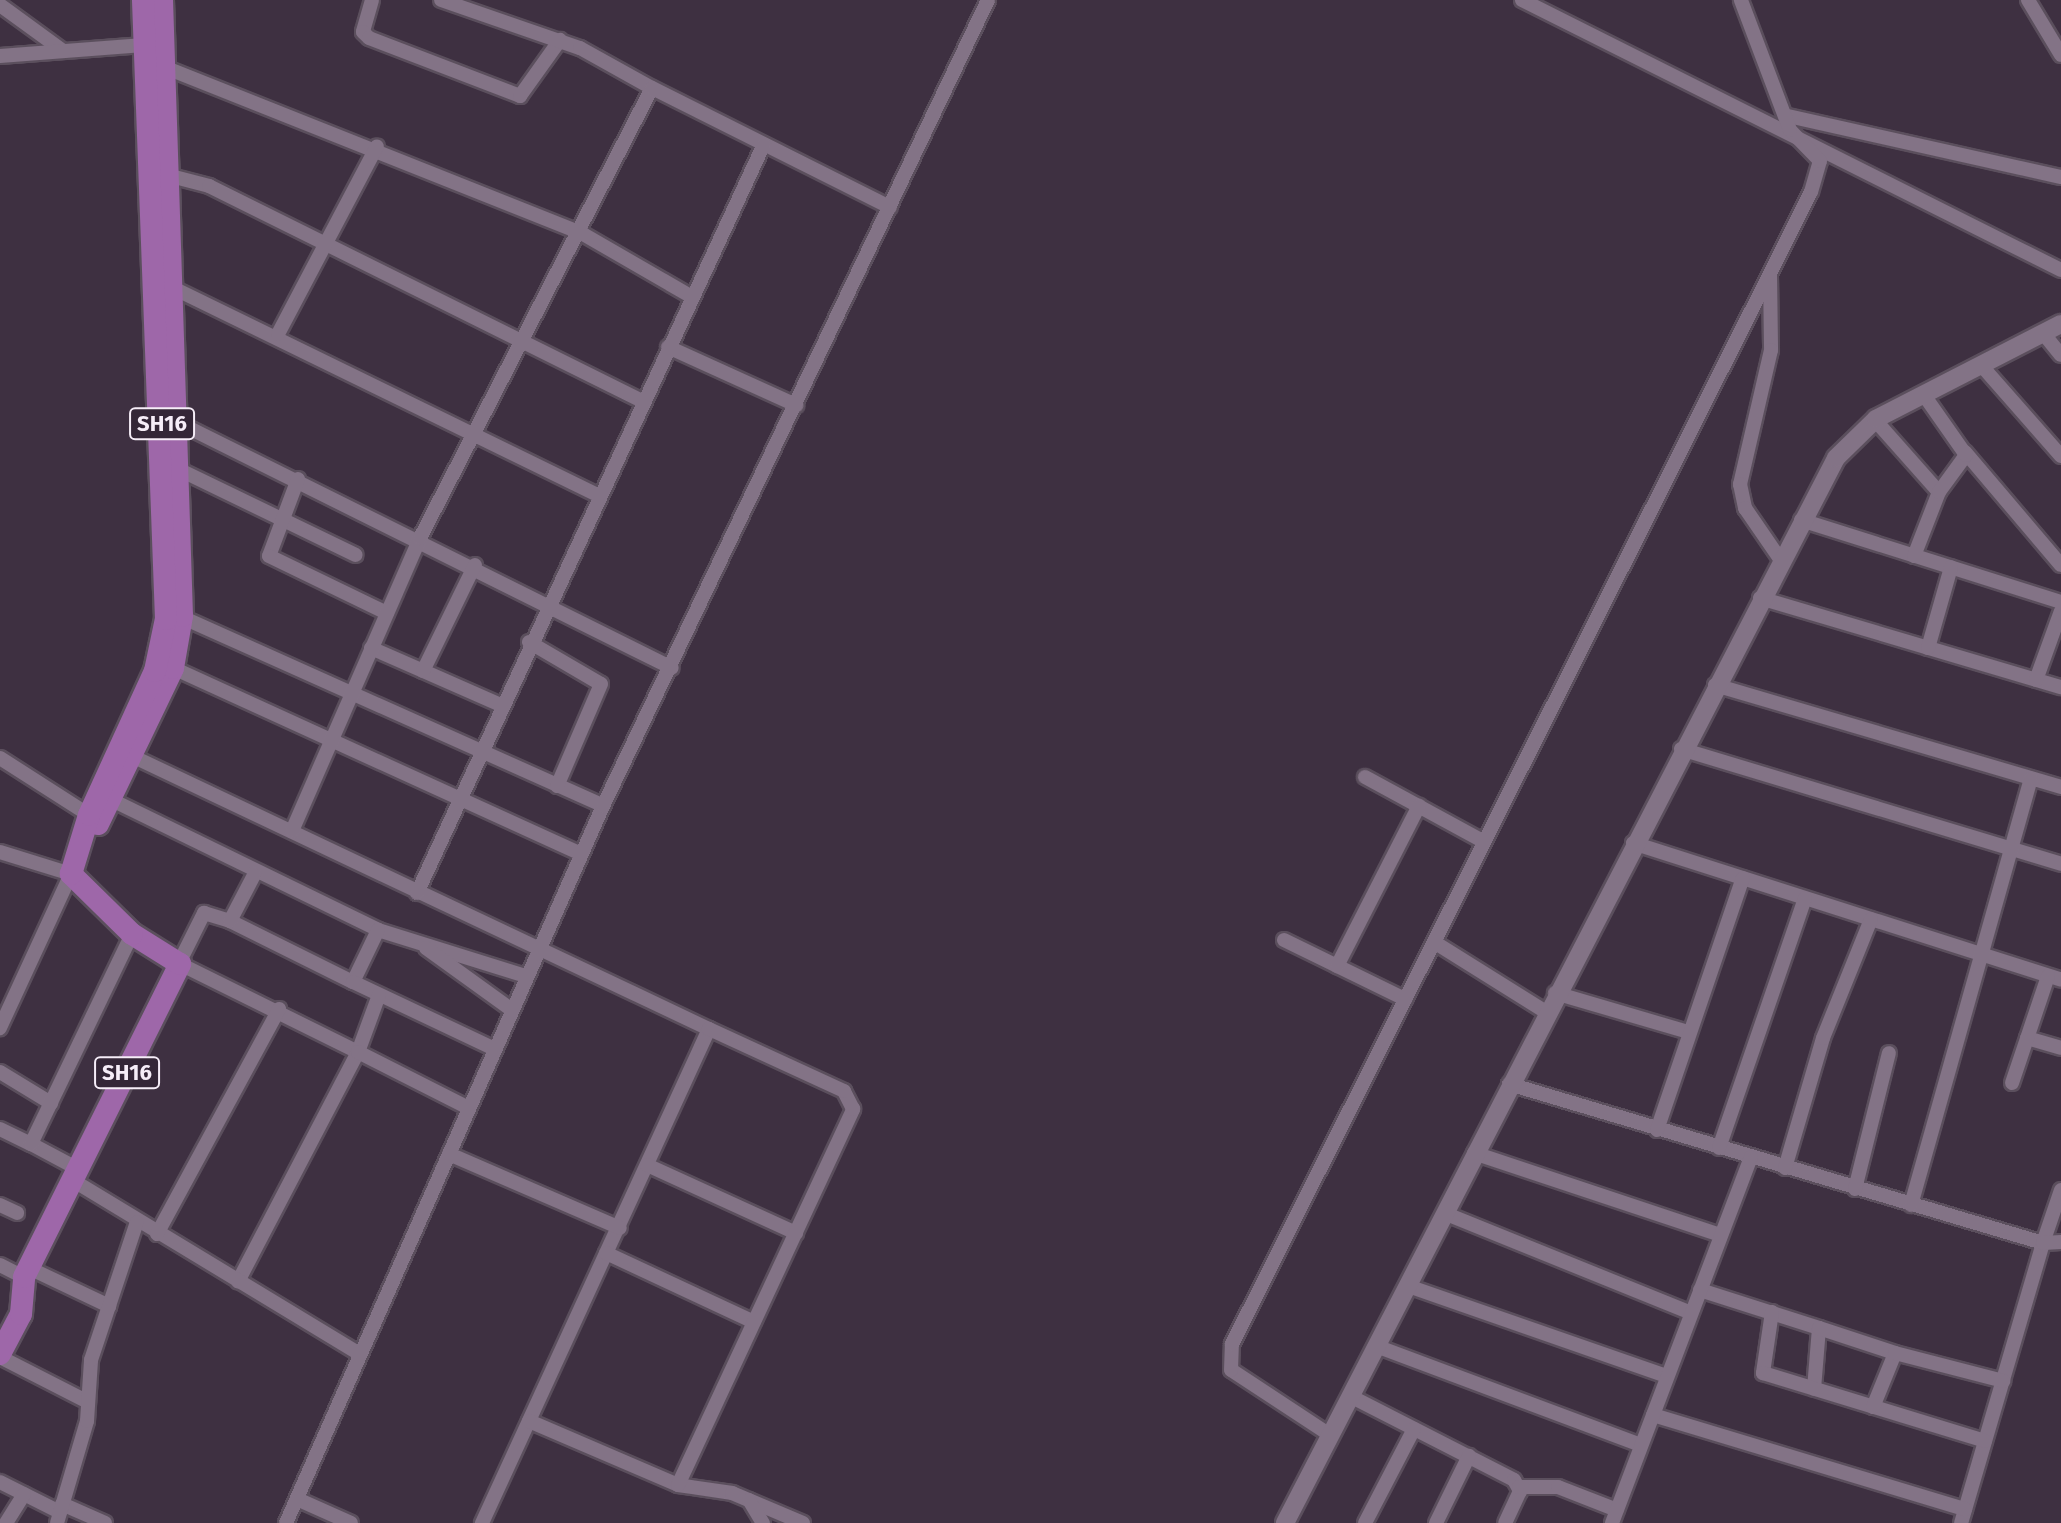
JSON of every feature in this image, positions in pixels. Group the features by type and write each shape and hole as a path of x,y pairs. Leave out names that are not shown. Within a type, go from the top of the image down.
{"main road":[{"name":"SH16","path":"71,874 155,671 174,614 170,419 157,173 144,45 143,0"},
{"name":"SH16","path":"157,173 164,67 162,0"},
{"name":"SH16","path":"112,800 173,668 180,470 170,419"},
{"path":"92,823 112,800"},
{"path":"71,874 132,934 180,962"},
{"name":"SH16","path":"0,1356 21,1314 27,1273 180,962"}],"street":[{"path":"372,0 363,32 369,38 520,96 560,40"},
{"path":"441,0 560,40 890,207"},
{"path":"286,1523 603,806 672,668 988,0"},
{"path":"1522,0 1789,123 2061,270"},
{"path":"1330,1435 1227,1362 1483,841 1770,273 1820,161 1789,123 1741,0"},
{"path":"2028,0 2061,55"},
{"path":"0,5 63,51"},
{"path":"0,56 144,45"},
{"path":"164,67 377,146 583,234 692,297"},
{"path":"292,831 420,538 583,234 652,88"},
{"path":"1789,123 2061,177"},
{"path":"417,893 547,602 764,144"},
{"path":"278,334 377,146"},
{"path":"157,173 209,186 642,401"},
{"path":"1770,273 1771,350 1740,484 1745,508 1780,559"},
{"path":"162,284 278,334 598,495"},
{"path":"1285,1523 1681,749 1836,458 1875,420 2061,324"},
{"path":"2043,333 2061,355"},
{"path":"668,347 796,405"},
{"path":"1981,365 2061,456"},
{"path":"1924,395 1965,452 2061,565"},
{"path":"170,419 475,565 672,668"},
{"path":"1875,420 1939,492"},
{"path":"1914,556 1939,492 1965,452"},
{"path":"180,470 356,555"},
{"path":"298,479 281,519 272,559 387,613"},
{"path":"1801,520 2061,602"},
{"path":"423,671 475,565"},
{"path":"1928,648 1951,567"},
{"path":"1760,598 2061,687"},
{"path":"2036,680 2061,611"},
{"path":"174,614 603,806"},
{"path":"529,642 601,684 557,786"},
{"path":"371,648 501,705"},
{"path":"173,668 461,795 582,854"},
{"path":"1715,685 2061,787"},
{"path":"1681,749 2010,852 2061,864"},
{"path":"134,757 417,893 844,1091 853,1102 796,1233 678,1485"},
{"path":"0,758 92,823"},
{"path":"1365,777 1483,841"},
{"path":"1911,1205 2031,779"},
{"path":"112,800 254,875 378,930 526,976"},
{"path":"1337,966 1419,806"},
{"path":"1633,843 2055,978 2027,1038 2012,1083"},
{"path":"0,852 71,874 0,1028"},
{"path":"230,921 254,875"},
{"path":"1657,1130 1685,1031 1743,878"},
{"path":"1719,1148 1805,898"},
{"path":"469,1108 279,1009 180,962 204,913 230,921 495,1049"},
{"path":"1785,1168 1823,1038 1871,919"},
{"path":"353,982 378,930"},
{"path":"31,1144 132,934"},
{"path":"1284,940 1405,999"},
{"path":"1434,942 1546,1012"},
{"path":"419,943 512,1010"},
{"path":"1555,993 1685,1031"},
{"path":"238,1282 358,1052 379,995"},
{"path":"157,1234 279,1009"},
{"path":"482,1523 709,1029"},
{"path":"2027,1038 2061,1048"},
{"path":"1855,1189 1889,1053"},
{"path":"0,1072 51,1103"},
{"path":"1509,1084 2043,1243 2061,1242"},
{"path":"0,1129 31,1144 137,1222 360,1354"},
{"path":"1474,1153 1721,1235"},
{"path":"449,1154 620,1228"},
{"path":"1350,1396 1469,1456 1519,1487 1558,1487 1614,1516 1751,1158"},
{"path":"647,1165 796,1233"},
{"path":"1653,1415 1963,1516 2061,1190"},
{"path":"0,1205 17,1213"},
{"path":"1444,1213 1691,1313"},
{"path":"60,1513 87,1421 84,1400 109,1306 137,1222"},
{"path":"606,1253 754,1322"},
{"path":"0,1265 109,1306"},
{"path":"1408,1286 1667,1376"},
{"path":"1700,1290 1895,1353 2003,1381"},
{"path":"1772,1312 1760,1371 1985,1441"},
{"path":"1814,1389 1819,1328"},
{"path":"1376,1346 1641,1445"},
{"path":"1873,1407 1895,1353"},
{"path":"0,1356 84,1400"},
{"path":"529,1421 678,1485 749,1500 803,1523"},
{"path":"1365,1523 1414,1429"},
{"path":"1436,1523 1469,1456"},
{"path":"0,1482 60,1513 105,1523"},
{"path":"1505,1523 1519,1487"},
{"path":"6,1523 24,1494"},
{"path":"297,1499 351,1523"},
{"path":"749,1500 763,1523"}]}
